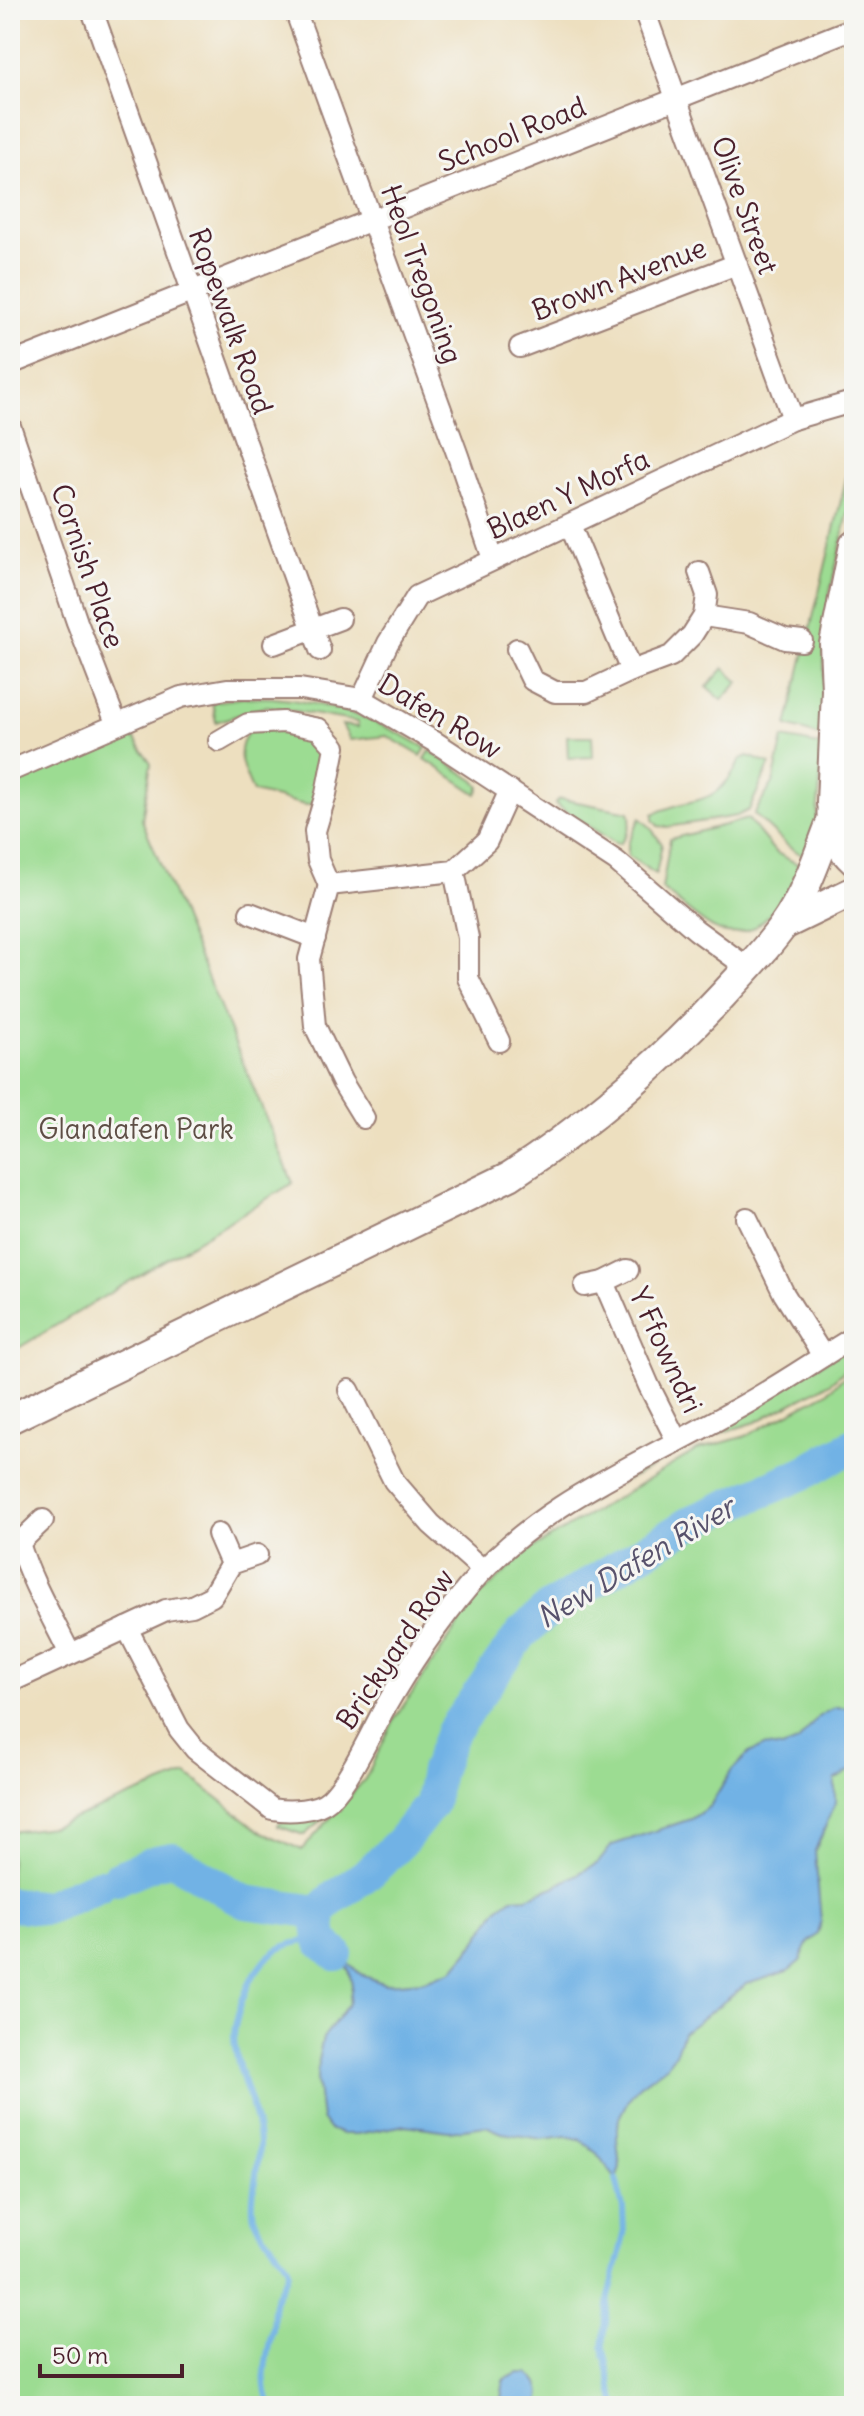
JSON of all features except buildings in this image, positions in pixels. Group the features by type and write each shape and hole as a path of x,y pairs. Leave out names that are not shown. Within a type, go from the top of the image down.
{"main road":[{"path":"854,545 834,644 836,690 831,812 835,838 854,861"},
{"path":"836,690 854,719"},
{"path":"10,1419 510,1176 561,1143 680,1042 784,925 815,866 837,787 854,768"},
{"path":"784,925 854,891"}],"street":[{"name":"Ropewalk Road","path":"92,10 320,650"},
{"name":"Heol Tregoning","path":"295,10 493,559"},
{"name":"Olive Street","path":"644,10 793,419"},
{"name":"School Road","path":"10,364 854,28"},
{"name":"Brown Avenue","path":"520,347 737,264"},
{"name":"Blaen Y Morfa","path":"362,699 388,643 417,596 793,419 852,402"},
{"name":"Cornish Place","path":"10,426 77,622 116,723"},
{"path":"570,525 631,671"},
{"path":"517,649 532,680 555,692 586,692 671,656 692,635 704,616 707,595 699,572"},
{"path":"704,616 749,623 785,639 802,641"},
{"path":"274,644 340,619"},
{"name":"Dafen Row","path":"10,771 181,697 227,689 300,689 362,699 510,790 616,861 696,930 748,968"},
{"path":"219,741 248,724 283,722 319,729 335,747 315,831 318,860 329,885 309,959 315,1026 342,1082 364,1118"},
{"path":"329,885 454,871 487,841 510,790"},
{"path":"454,871 468,938 468,978 499,1041"},
{"path":"250,913 315,938"},
{"path":"747,1218 784,1294 823,1356"},
{"name":"Y Ffowndri","path":"628,1270 594,1284 677,1441"},
{"name":"Brickyard Row","path":"127,1628 179,1729 195,1749 272,1809 321,1806 339,1788 403,1677 483,1570 525,1532 598,1484 735,1411 854,1337"},
{"path":"349,1390 394,1481 431,1524 483,1570"},
{"path":"43,1520 14,1543 70,1654"},
{"path":"218,1534 231,1564"},
{"path":"10,1682 166,1610 192,1606 212,1596 231,1564 257,1555"}],"green space":[{"path":"854,446 854,488 830,592 824,640 824,737 787,726"},
{"path":"724,668 739,682 722,700 707,687"},
{"path":"248,697 296,700 341,710 384,726 426,748 421,756 387,736 350,740 342,725 358,727 358,722 267,706 216,722 212,702"},
{"name":"Glandafen Park","path":"125,725 151,763 142,820 293,1183 10,1353 10,777"},
{"path":"263,728 319,736 329,750 313,804 305,805 253,792 241,761 241,747 249,730"},
{"path":"567,736 592,736 593,757 568,758"},
{"path":"783,738 824,746 815,834 807,858 789,847 754,814 773,783"},
{"path":"430,751 475,781 480,787 477,794 425,759"},
{"path":"748,756 770,764 749,810 737,816 667,827 658,826 653,820 653,814 713,794 722,787 741,759"},
{"path":"561,799 629,812 630,824 624,838 619,844 615,843 555,804"},
{"path":"640,818 662,844 656,874 628,856 628,843"},
{"path":"748,819 775,852 803,867 767,917 742,932 728,933 706,924 662,889 670,839"},
{"path":"854,1345 854,1362 830,1383 756,1422 711,1436 619,1484 617,1481"},
{"path":"854,1368 854,2406 10,2406 10,1832 52,1827 187,1774 260,1831 302,1850 365,1779 395,1718 474,1602 525,1553 697,1450 746,1436 826,1393"},
{"path":"594,1493 597,1498 526,1544 475,1596 421,1664 473,1595 525,1543"},
{"path":"326,1817 304,1835 278,1826 278,1823"}],"water":[{"path":"835,1707 854,1708 854,1768 835,1780 835,1804 815,1851 821,1922 818,1934 809,1942 800,1961 788,1971 747,1984 683,2033 675,2054 665,2067 639,2086 619,2118 620,2168 616,2179 595,2151 579,2139 566,2136 542,2139 502,2133 486,2126 449,2131 406,2125 357,2134 342,2134 329,2129 322,2119 318,2060 323,2038 349,2003 352,1986 349,1970 336,1954 362,1975 385,1984 422,1981 453,1970 498,1908 512,1898 527,1897 554,1887 598,1863 612,1845 691,1819 710,1806 732,1770 749,1753 764,1746 782,1748 798,1742 818,1717"},
{"path":"529,2373 538,2384 541,2396 538,2406 506,2406 501,2399 504,2379"}],"waterway":[{"name":"New Dafen River","path":"318,1912 370,1872 402,1841 431,1804 437,1771 452,1732 521,1634 550,1608 694,1521 806,1472 854,1445"},
{"name":"New Dafen River","path":"118,1878 156,1862 173,1859 245,1902 318,1912 321,1941 336,1954"},
{"name":"New Dafen River","path":"10,1904 45,1908 99,1885"},
{"path":"271,2406 265,2387 265,2368 274,2302 288,2271 262,2233 253,2213 259,2143 255,2116 238,2064 234,2032 242,2001 262,1964 281,1948 306,1941 321,1941"},
{"path":"616,2179 623,2208 624,2235 609,2297 603,2346 616,2406"}]}
